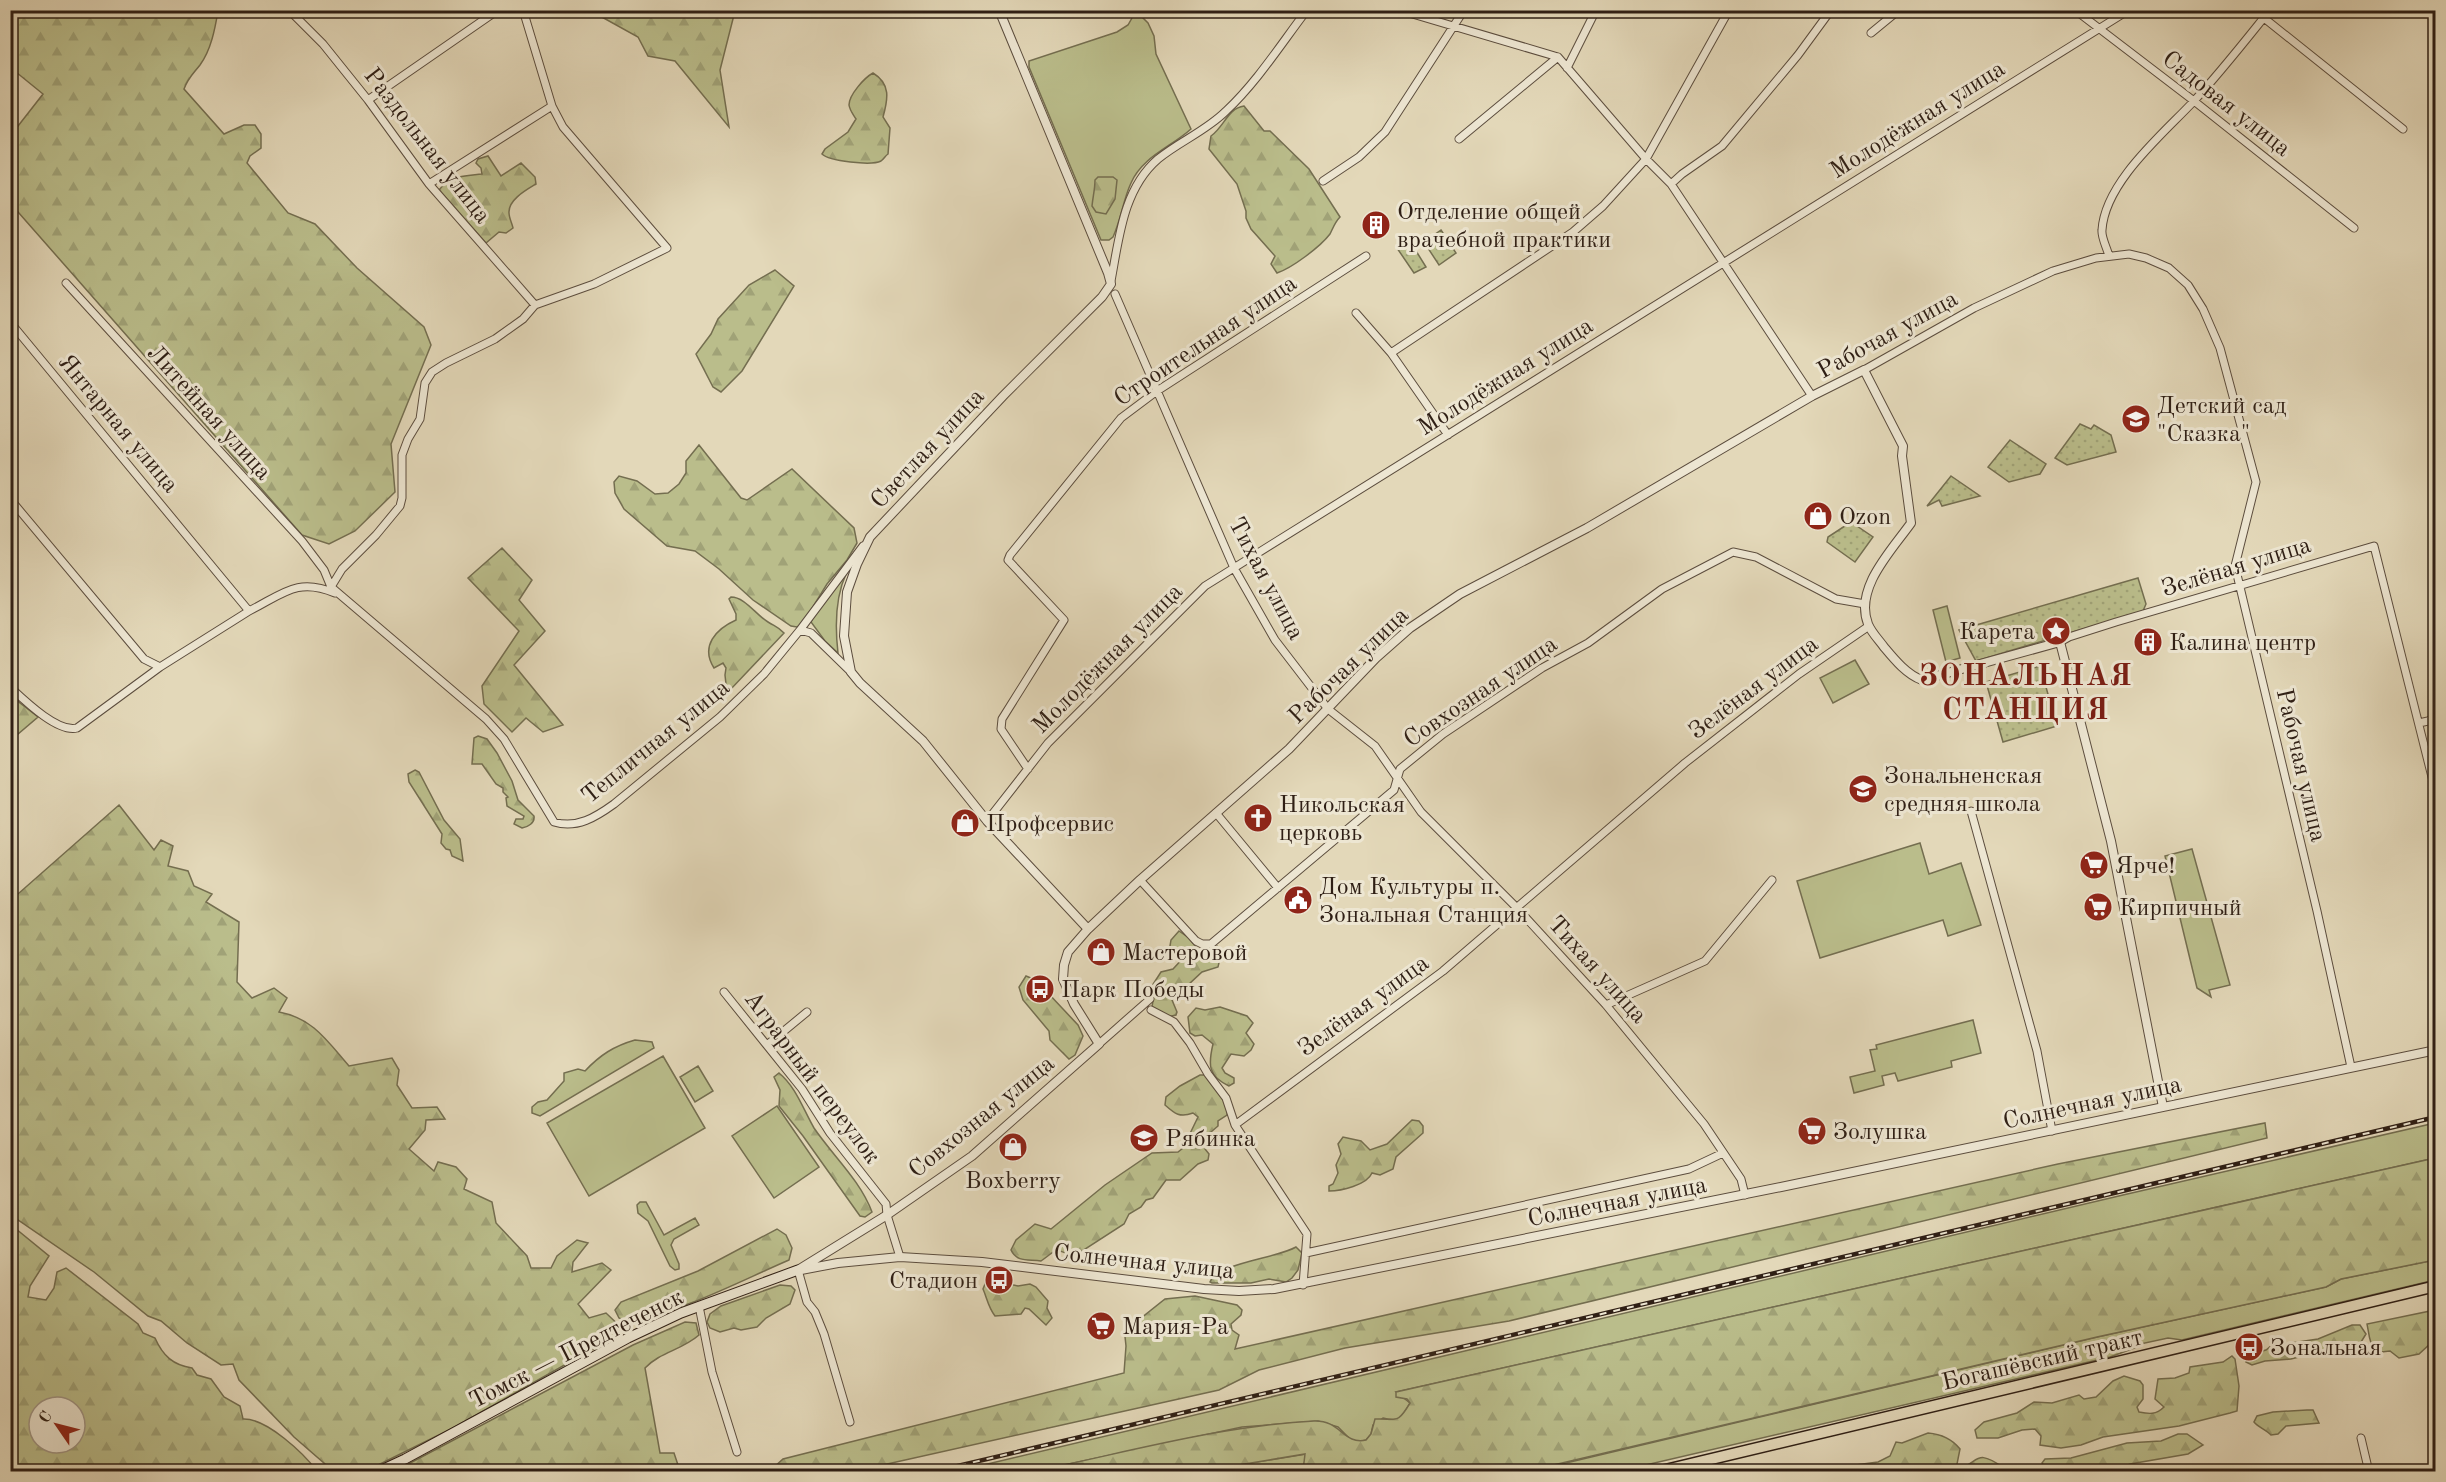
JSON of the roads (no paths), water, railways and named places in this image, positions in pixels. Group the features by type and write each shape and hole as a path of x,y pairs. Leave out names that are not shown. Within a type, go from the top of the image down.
{"main road":[{"name":"Томск — Предтеченск","path":"377,1472 628,1338 699,1306 798,1270"},
{"name":"Богашёвский тракт","path":"1657,1472 2436,1287"}],"street":[{"name":"Раздольная улица","path":"289,10 323,44 368,100 429,184 535,305"},
{"path":"368,100 498,10"},
{"path":"343,597 331,587 342,569 376,535 400,506 402,455 420,419 425,383 432,372 495,339 523,319 535,305 594,285 667,248 563,127 552,106 523,10"},
{"path":"999,10 1111,284"},
{"name":"Светлая улица","path":"851,672 844,636 847,592 870,537 974,426 1102,297 1111,284 1120,232 1129,202 1144,174 1157,160 1213,123 1237,100 1307,10"},
{"path":"1400,10 1558,57 1646,159 1671,184 1812,396"},
{"path":"1323,181 1359,157 1385,132 1464,10"},
{"path":"1567,68 1596,10"},
{"path":"1391,353 1573,232 1603,206 1646,159 1729,10"},
{"path":"1671,184 1722,146 1798,55 1831,10"},
{"path":"1871,33 1899,10"},
{"name":"Садовая улица","path":"2075,10 2354,228"},
{"name":"Молодёжная улица","path":"987,821 1048,743 1206,586 2129,10"},
{"path":"2109,256 2101,231 2108,208 2121,181 2154,140 2194,101 2270,10"},
{"path":"2264,18 2403,129"},
{"path":"1459,139 1558,57"},
{"path":"429,184 552,106"},
{"name":"Рабочая улица","path":"1098,1044 1074,1004 1063,979 1068,952 1088,929 1140,879 1289,749 1376,658 1410,628 1460,594 1587,528 1812,396 1864,370 1974,308 2053,271 2109,256 2128,254 2146,258 2169,268 2188,285 2204,309 2220,348 2256,482 2235,566 2317,911 2351,1067"},
{"name":"Строительная улица","path":"1028,769 1001,729 1002,719 1064,620 1008,560 1010,555 1121,418 1157,391 1366,256"},
{"name":"Литейная улица","path":"66,283 302,541 324,570 331,587"},
{"name":"Тихая улица","path":"1115,294 1234,568 1275,640 1328,709 1376,746 1397,780 1422,812 1516,907 1606,1005 1704,1124 1741,1179 1745,1195"},
{"path":"1356,314 1391,353 1448,435"},
{"name":"Янтарная улица","path":"10,322 249,611"},
{"path":"1864,370 1903,446 1902,456 1911,523 1872,580 1865,604 1869,626"},
{"path":"10,499 144,659 160,667"},
{"name":"Тепличная улица","path":"343,597 486,719 504,740 550,818 561,824 582,823 597,817 614,804 720,717 764,674 870,537"},
{"name":"Зелёная улица","path":"1235,1125 1443,971 1685,763 1799,674 1869,626 1906,671 1922,680 2060,642 2068,637 2374,546 2419,723"},
{"name":"Совхозная улица","path":"1140,879 1196,941 1211,944 1394,790 1400,769 1443,734 1542,668 1588,644 1662,589 1733,552 1756,556 1836,599 1865,604"},
{"path":"10,687 59,727 71,730 82,726 160,667 249,611 297,586 319,587 343,597"},
{"path":"800,630 811,633 860,683 923,741 987,821 1088,929"},
{"path":"2060,642 2111,841 2163,1107"},
{"path":"2436,716 2428,722 2419,723 2436,793"},
{"path":"1971,811 2031,1029 2052,1131"},
{"path":"1216,813 1278,888"},
{"path":"1606,1005 1705,961 1772,880"},
{"name":"Аграрный переулок","path":"724,992 802,1089 830,1133 886,1204 887,1215 900,1257"},
{"name":"Совхозная улица","path":"798,1270 887,1215 972,1156 1150,999"},
{"path":"1151,1010 1174,1022 1190,1043 1208,1074 1226,1098 1235,1125 1307,1234 1302,1270 1303,1285"},
{"path":"767,1045 807,1012"},
{"name":"Солнечная улица","path":"798,1270 838,1263 900,1257 982,1262 1239,1291 1303,1285 2436,1050"},
{"path":"1306,1253 1689,1169 1723,1152"},
{"path":"798,1270 807,1302 815,1312 824,1334 850,1422"},
{"path":"699,1306 712,1372 737,1452"},
{"path":"2361,1438 2369,1472"}],"railway":[{"path":"932,1472 2436,1117"}],"place":[{"name":"Отделение общей врачебной практики","path":"1376,225"},
{"name":"Детский сад \"Сказка\"","path":"2136,419"},
{"name":"Ozon","path":"1818,516"},
{"name":"Карета","path":"2056,631"},
{"name":"Калина центр","path":"2148,642"},
{"name":"Зональненская средняя школа","path":"1863,789"},
{"name":"Никольская церковь","path":"1258,818"},
{"name":"Профсервис","path":"965,823"},
{"name":"Ярче!","path":"2094,865"},
{"name":"Дом Культуры п. Зональная Станция","path":"1298,900"},
{"name":"Кирпичный","path":"2098,907"},
{"name":"Мастеровой","path":"1101,952"},
{"name":"Парк Победы","path":"1040,989"},
{"name":"Золушка","path":"1812,1131"},
{"name":"Рябинка","path":"1144,1138"},
{"name":"Boxberry","path":"1013,1147"},
{"name":"Стадион","path":"999,1280"},
{"name":"Мария-Ра","path":"1101,1326"},
{"name":"Зональная","path":"2249,1347"}],"district":[{"name":"ЗОНАЛЬНАЯ СТАНЦИЯ","path":"2026,692"}]}
